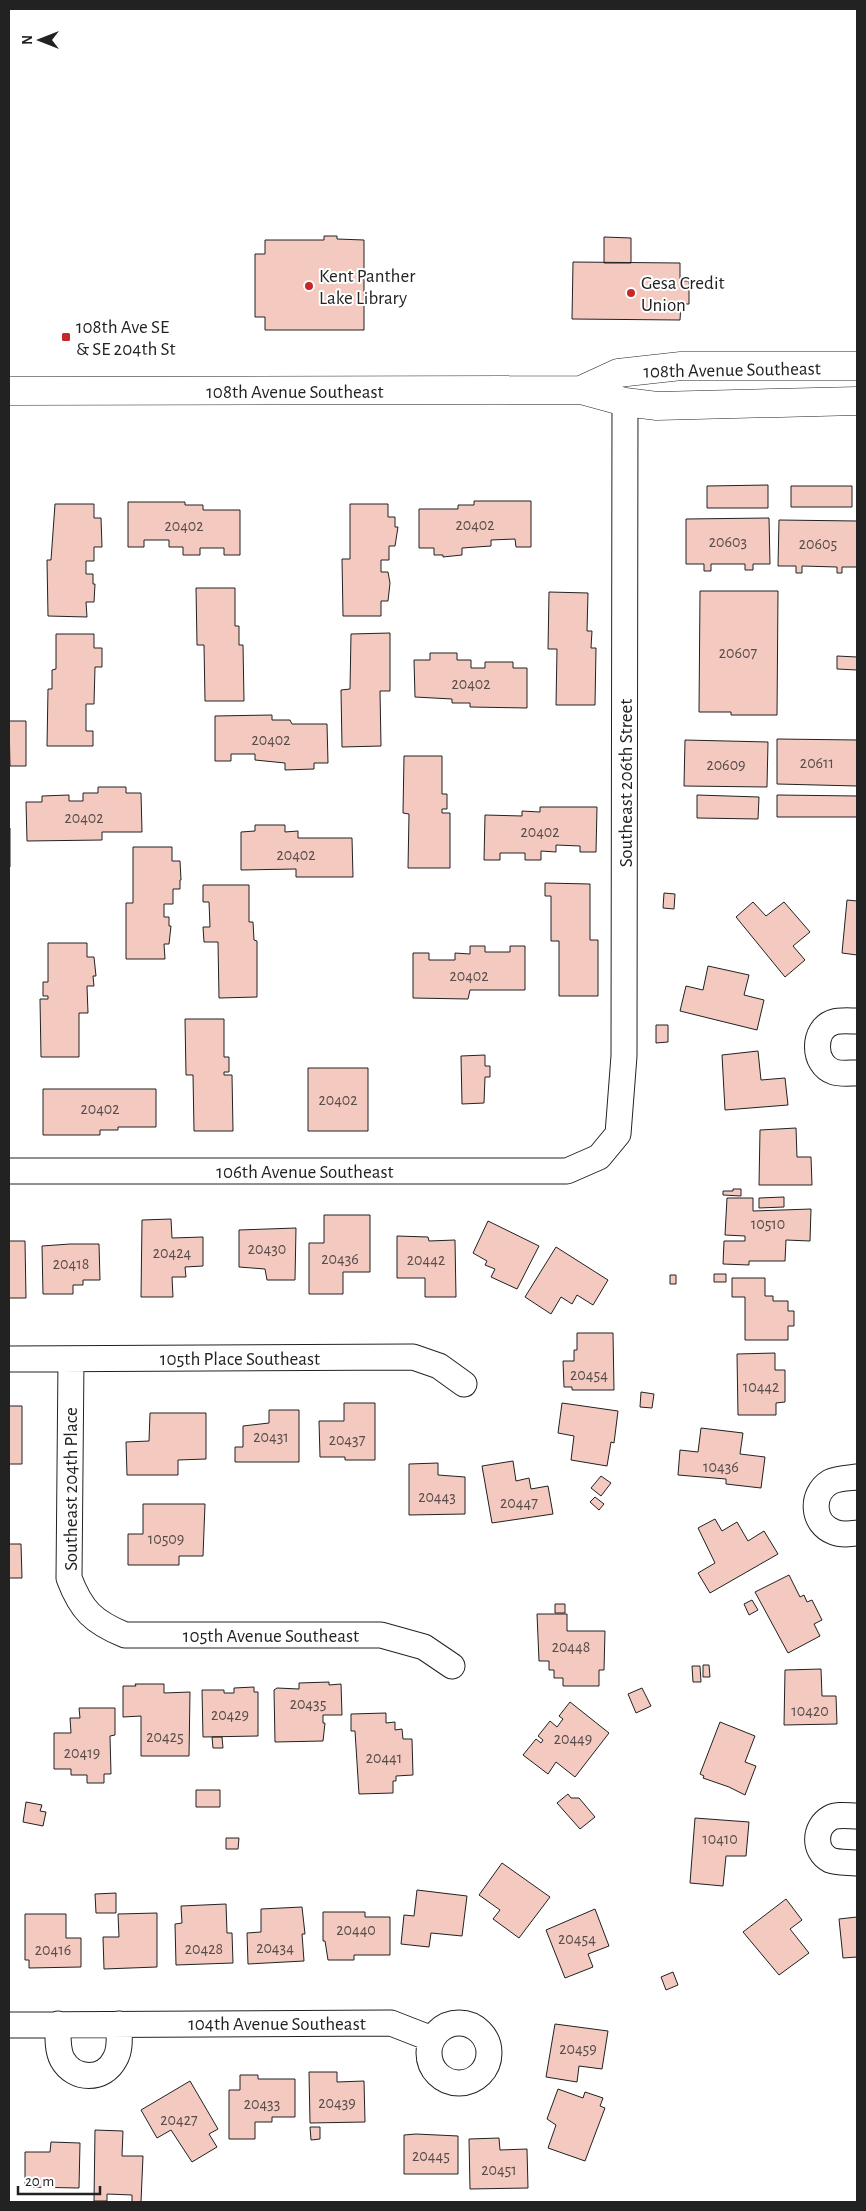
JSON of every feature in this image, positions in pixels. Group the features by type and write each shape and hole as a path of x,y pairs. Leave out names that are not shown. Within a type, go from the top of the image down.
{"main road":[{"name":"108th Avenue Southeast","path":"581,390 618,373 681,366 857,366"},
{"name":"108th Avenue Southeast","path":"9,391 581,390 625,402 658,406 857,401"}],"street":[{"name":"Southeast 206th Street","path":"599,1158 618,1134 624,1056 625,402"},
{"path":"857,1021 833,1022 819,1036 817,1047 819,1057 825,1066 833,1072 857,1073"},
{"name":"106th Avenue Southeast","path":"9,1171 567,1171 599,1158"},
{"name":"105th Place Southeast","path":"9,1358 413,1357 439,1366 464,1384"},
{"name":"Southeast 204th Place","path":"71,1359 69,1578 78,1603 89,1613"},
{"path":"857,1477 831,1482 820,1493 816,1508 818,1518 825,1527 834,1532 857,1533"},
{"name":"105th Avenue Southeast","path":"89,1613 105,1627 125,1635 381,1635 424,1647 452,1666"},
{"path":"857,1816 832,1816 819,1829 817,1839 819,1848 824,1856 832,1861 857,1862"},
{"name":"104th Avenue Southeast","path":"9,2025 391,2023 432,2039"},
{"path":"58,2024 61,2058 68,2068 78,2074 89,2076 106,2070 116,2057 119,2024"}],"building":[{"name":"Kent Panther Lake Library","path":"324,236 337,236 337,239 364,240 364,330 265,330 265,317 255,317 255,254 265,254 265,240 324,240"},
{"path":"604,237 631,238 631,263 604,263"},
{"name":"Gesa Credit Union","path":"573,262 680,263 680,281 689,281 689,304 681,304 680,320 572,319"},
{"path":"768,485 768,508 707,508 707,486"},
{"path":"791,486 852,486 852,507 791,507"},
{"path":"474,501 531,501 531,547 516,547 515,539 491,540 491,546 462,548 462,555 443,557 443,555 434,555 434,548 419,548 419,509 458,509 458,505 474,505"},
{"path":"128,502 185,502 185,505 203,505 203,510 240,510 240,555 224,555 224,548 200,548 200,555 183,555 183,547 169,547 169,540 144,540 144,547 128,547"},
{"path":"55,504 94,504 94,518 101,518 102,547 94,547 94,561 86,561 86,574 93,574 93,584 95,584 94,602 86,602 87,617 48,616 47,560 51,560"},
{"path":"350,504 388,504 388,517 395,517 395,527 398,527 395,546 389,546 389,560 381,560 381,572 388,572 390,583 388,601 381,601 381,616 343,616 342,559 350,559"},
{"path":"769,518 770,564 753,564 753,570 745,570 745,564 711,564 711,571 704,571 704,564 686,564 686,519"},
{"path":"779,520 857,521 857,567 842,567 842,573 837,573 837,567 802,566 802,573 796,573 796,566 778,566"},
{"path":"196,588 235,588 235,626 239,626 239,645 243,645 244,701 205,701 204,645 197,645"},
{"path":"700,591 778,591 777,715 731,715 731,712 699,712"},
{"path":"549,592 588,593 587,631 592,631 591,648 596,648 595,705 556,705 557,649 548,649"},
{"path":"390,633 390,691 380,691 381,746 342,747 341,690 350,689 351,634"},
{"path":"56,634 94,634 94,648 102,648 102,667 95,667 94,704 86,704 86,731 93,731 93,746 47,746 48,689 52,689 52,670 56,669"},
{"path":"430,653 457,653 457,660 471,660 471,668 485,668 485,662 513,662 513,668 527,668 527,708 470,707 470,703 452,703 452,699 415,697 414,660 430,660"},
{"path":"837,656 857,657 857,670 837,669"},
{"path":"272,715 272,720 290,720 292,724 327,724 328,763 314,763 314,769 285,770 285,763 255,760 255,754 231,754 231,761 215,761 215,716"},
{"path":"9,721 26,721 26,766 10,766"},
{"path":"777,739 857,740 857,786 777,784"},
{"path":"685,740 768,742 767,787 684,786"},
{"path":"404,756 442,756 442,794 447,794 447,809 442,809 442,813 450,813 450,868 408,868 409,814 403,813"},
{"path":"98,787 126,787 126,793 141,793 142,832 102,832 102,840 27,841 26,802 42,802 42,796 69,795 69,801 83,801 83,793 98,793"},
{"path":"697,795 759,797 758,819 697,818"},
{"path":"777,795 857,796 857,817 777,817"},
{"path":"540,807 597,807 596,852 580,852 580,846 556,845 556,852 541,851 541,860 525,860 525,853 500,853 500,860 484,860 485,815 522,816 522,811 540,812"},
{"path":"255,825 285,825 285,832 298,831 298,838 352,838 353,877 296,877 296,869 241,870 241,832 255,831"},
{"path":"10,828 10,867 9,867"},
{"path":"133,847 172,847 172,861 180,861 180,889 173,889 173,904 164,904 164,917 169,917 169,926 171,926 169,944 164,944 165,959 126,959 126,903 133,903"},
{"path":"545,883 590,884 590,940 598,940 598,996 559,996 559,941 551,941 551,896 545,896"},
{"path":"203,885 249,885 249,922 253,922 254,940 257,941 257,997 219,998 218,942 204,942 203,927 210,927 209,902 203,902"},
{"path":"664,893 675,894 674,909 663,908"},
{"path":"847,900 857,901 857,955 842,953"},
{"path":"753,902 766,916 784,902 810,932 793,946 805,960 785,977 736,917"},
{"path":"48,943 87,943 87,957 94,957 96,976 93,976 94,986 87,986 88,1013 79,1013 79,1057 41,1057 40,999 48,999 48,996 43,996 43,982 48,982"},
{"path":"470,946 485,946 485,952 510,952 510,946 525,946 525,990 470,990 468,999 413,998 413,953 429,953 429,960 455,960 455,953 470,954"},
{"path":"708,966 749,975 744,995 764,1000 757,1030 680,1011 686,986 703,990"},
{"path":"185,1019 224,1019 224,1057 229,1057 229,1072 224,1072 224,1075 232,1075 233,1131 194,1131 193,1075 186,1075"},
{"path":"656,1025 668,1025 668,1042 656,1043"},
{"path":"758,1051 761,1080 785,1078 788,1105 725,1110 722,1055"},
{"path":"485,1055 485,1066 490,1066 490,1077 485,1077 484,1103 462,1104 461,1056"},
{"path":"308,1068 368,1068 368,1131 308,1131"},
{"path":"43,1089 156,1089 156,1127 118,1127 118,1130 100,1130 100,1135 43,1135"},
{"path":"796,1128 797,1157 811,1157 812,1185 759,1185 760,1130"},
{"path":"733,1189 741,1189 741,1196 723,1195 723,1191 733,1191"},
{"path":"784,1197 784,1207 759,1208 759,1198"},
{"path":"727,1198 753,1198 753,1211 811,1209 810,1241 786,1240 785,1261 749,1261 749,1265 723,1264 724,1241 745,1241 745,1236 725,1235"},
{"path":"324,1215 370,1215 370,1272 343,1272 343,1294 309,1294 309,1243 324,1243"},
{"path":"171,1219 172,1238 203,1237 203,1266 185,1267 186,1277 172,1277 173,1297 141,1297 142,1220"},
{"path":"488,1221 539,1246 517,1289 491,1277 495,1269 485,1265 487,1261 473,1253"},
{"path":"296,1228 295,1280 267,1280 265,1269 239,1267 239,1230"},
{"path":"397,1236 428,1237 429,1241 455,1240 456,1297 425,1297 425,1278 397,1278"},
{"path":"9,1241 25,1241 26,1298 9,1298"},
{"path":"99,1244 100,1280 83,1280 83,1285 73,1285 73,1294 43,1294 42,1246"},
{"path":"556,1247 608,1280 593,1305 577,1295 572,1304 561,1297 551,1314 525,1297"},
{"path":"714,1274 726,1274 726,1282 714,1282"},
{"path":"670,1275 676,1275 676,1284 670,1284"},
{"path":"732,1278 765,1278 765,1296 773,1296 773,1301 788,1301 788,1311 794,1311 794,1326 788,1326 788,1340 745,1340 745,1297 732,1297"},
{"path":"577,1333 613,1333 614,1390 572,1390 572,1387 564,1387 563,1361 574,1361 574,1350 577,1350"},
{"path":"775,1353 775,1370 785,1370 785,1402 776,1403 776,1415 738,1415 737,1354"},
{"path":"641,1392 654,1394 652,1408 640,1407"},
{"path":"344,1403 375,1403 375,1460 345,1460 345,1457 320,1457 319,1421 344,1421"},
{"path":"562,1403 618,1411 614,1443 611,1442 607,1466 571,1460 574,1436 558,1433"},
{"path":"9,1406 22,1406 22,1464 9,1464"},
{"path":"269,1410 299,1410 299,1462 235,1462 235,1447 243,1447 243,1426 269,1423"},
{"path":"150,1413 206,1413 206,1459 178,1460 178,1475 127,1475 126,1442 149,1441"},
{"path":"701,1428 743,1433 740,1454 765,1457 761,1488 726,1484 726,1479 678,1475 680,1450 698,1452"},
{"path":"513,1461 516,1481 529,1478 531,1489 548,1486 553,1514 492,1523 482,1466"},
{"path":"438,1463 438,1475 465,1477 465,1514 409,1515 409,1464"},
{"path":"601,1476 611,1483 601,1496 591,1488"},
{"path":"595,1497 604,1504 599,1510 590,1502"},
{"path":"143,1504 205,1504 203,1556 179,1556 179,1565 128,1565 128,1534 143,1534"},
{"path":"715,1519 722,1531 737,1522 748,1541 764,1531 778,1554 710,1593 698,1573 715,1563 698,1528"},
{"path":"9,1544 21,1544 22,1578 9,1578"},
{"path":"789,1575 800,1597 804,1595 807,1602 812,1600 822,1620 814,1624 820,1636 788,1653 755,1592"},
{"path":"752,1600 758,1610 749,1615 744,1604"},
{"path":"555,1604 565,1604 565,1613 555,1613"},
{"path":"537,1614 567,1614 567,1631 605,1631 604,1670 599,1670 599,1686 563,1686 563,1678 554,1678 554,1670 549,1670 549,1661 539,1661"},
{"path":"703,1665 709,1665 710,1677 703,1677"},
{"path":"692,1666 700,1666 701,1682 693,1682"},
{"path":"821,1669 822,1696 836,1696 837,1724 784,1725 785,1670"},
{"path":"329,1682 329,1685 341,1684 342,1715 323,1715 323,1723 325,1723 323,1741 275,1742 274,1690 277,1688 299,1689 299,1683"},
{"path":"135,1684 164,1684 164,1693 190,1692 189,1756 141,1756 141,1716 123,1717 123,1686 136,1686"},
{"path":"254,1687 254,1692 258,1692 258,1736 203,1737 202,1690 224,1690 224,1693 234,1693 234,1688"},
{"path":"642,1688 651,1706 636,1713 628,1694"},
{"path":"570,1702 609,1733 575,1777 556,1762 548,1774 523,1755 536,1739 541,1743 543,1740 538,1736 550,1721 557,1727 563,1719 559,1716"},
{"path":"79,1708 115,1708 115,1735 110,1736 111,1774 104,1774 104,1783 87,1783 87,1775 71,1775 71,1769 54,1769 54,1733 71,1733 70,1718 80,1718"},
{"path":"386,1713 386,1723 395,1722 395,1730 402,1729 403,1739 412,1739 413,1775 396,1776 396,1781 393,1781 393,1793 359,1794 355,1731 351,1731 351,1714"},
{"path":"720,1722 755,1736 745,1762 756,1766 745,1795 703,1778 704,1776 700,1774"},
{"path":"212,1737 222,1737 223,1748 213,1748"},
{"path":"196,1790 220,1790 220,1807 196,1807"},
{"path":"568,1794 571,1798 579,1798 595,1817 580,1829 557,1803"},
{"path":"26,1802 42,1805 40,1811 46,1812 43,1826 23,1822"},
{"path":"695,1818 749,1822 746,1856 726,1856 723,1886 690,1883"},
{"path":"226,1838 239,1838 238,1849 226,1849"},
{"path":"502,1863 550,1897 519,1938 493,1919 500,1910 479,1895"},
{"path":"417,1890 467,1896 462,1936 431,1933 429,1947 401,1944 404,1915 414,1916"},
{"path":"116,1893 116,1913 96,1913 95,1894"},
{"path":"786,1899 802,1920 790,1929 809,1953 779,1975 743,1932"},
{"path":"226,1904 227,1933 232,1933 233,1963 176,1965 175,1924 182,1923 181,1906"},
{"path":"302,1907 305,1934 302,1934 304,1961 248,1964 247,1933 261,1932 261,1909"},
{"path":"595,1909 609,1946 588,1954 593,1967 565,1978 546,1930"},
{"path":"323,1912 365,1912 365,1917 390,1917 390,1955 354,1955 354,1960 328,1960 325,1941 323,1941"},
{"path":"157,1913 157,1967 104,1969 103,1937 119,1937 118,1914"},
{"path":"25,1914 66,1914 66,1938 81,1938 81,1967 29,1968 29,1960 25,1960"},
{"path":"857,1917 857,1957 843,1958 839,1919"},
{"path":"673,1972 678,1985 666,1990 661,1977"},
{"path":"555,2024 608,2031 602,2069 579,2066 577,2082 546,2077"},
{"path":"309,2072 337,2072 337,2082 364,2081 365,2122 310,2123"},
{"path":"240,2075 258,2075 258,2079 295,2079 295,2117 272,2117 272,2122 255,2122 255,2139 229,2139 229,2090 240,2090"},
{"path":"190,2081 218,2129 209,2134 217,2147 192,2162 171,2130 157,2138 141,2110"},
{"path":"558,2089 583,2098 585,2092 603,2098 600,2106 605,2108 585,2161 548,2148 556,2125 547,2119"},
{"path":"310,2127 320,2127 320,2139 311,2140"},
{"path":"95,2130 123,2131 122,2156 143,2156 141,2202 132,2202 132,2195 107,2194 107,2201 94,2201"},
{"path":"404,2135 458,2136 458,2174 404,2174"},
{"path":"499,2138 500,2150 527,2149 528,2188 470,2189 469,2139"},
{"path":"51,2142 80,2143 79,2188 25,2187 25,2152 50,2152"}],"place":[{"name":"Kent Panther Lake Library","path":"309,286"},
{"name":"Gesa Credit Union","path":"631,293"},
{"name":"108th Ave SE & SE 204th St","path":"66,337"}]}
